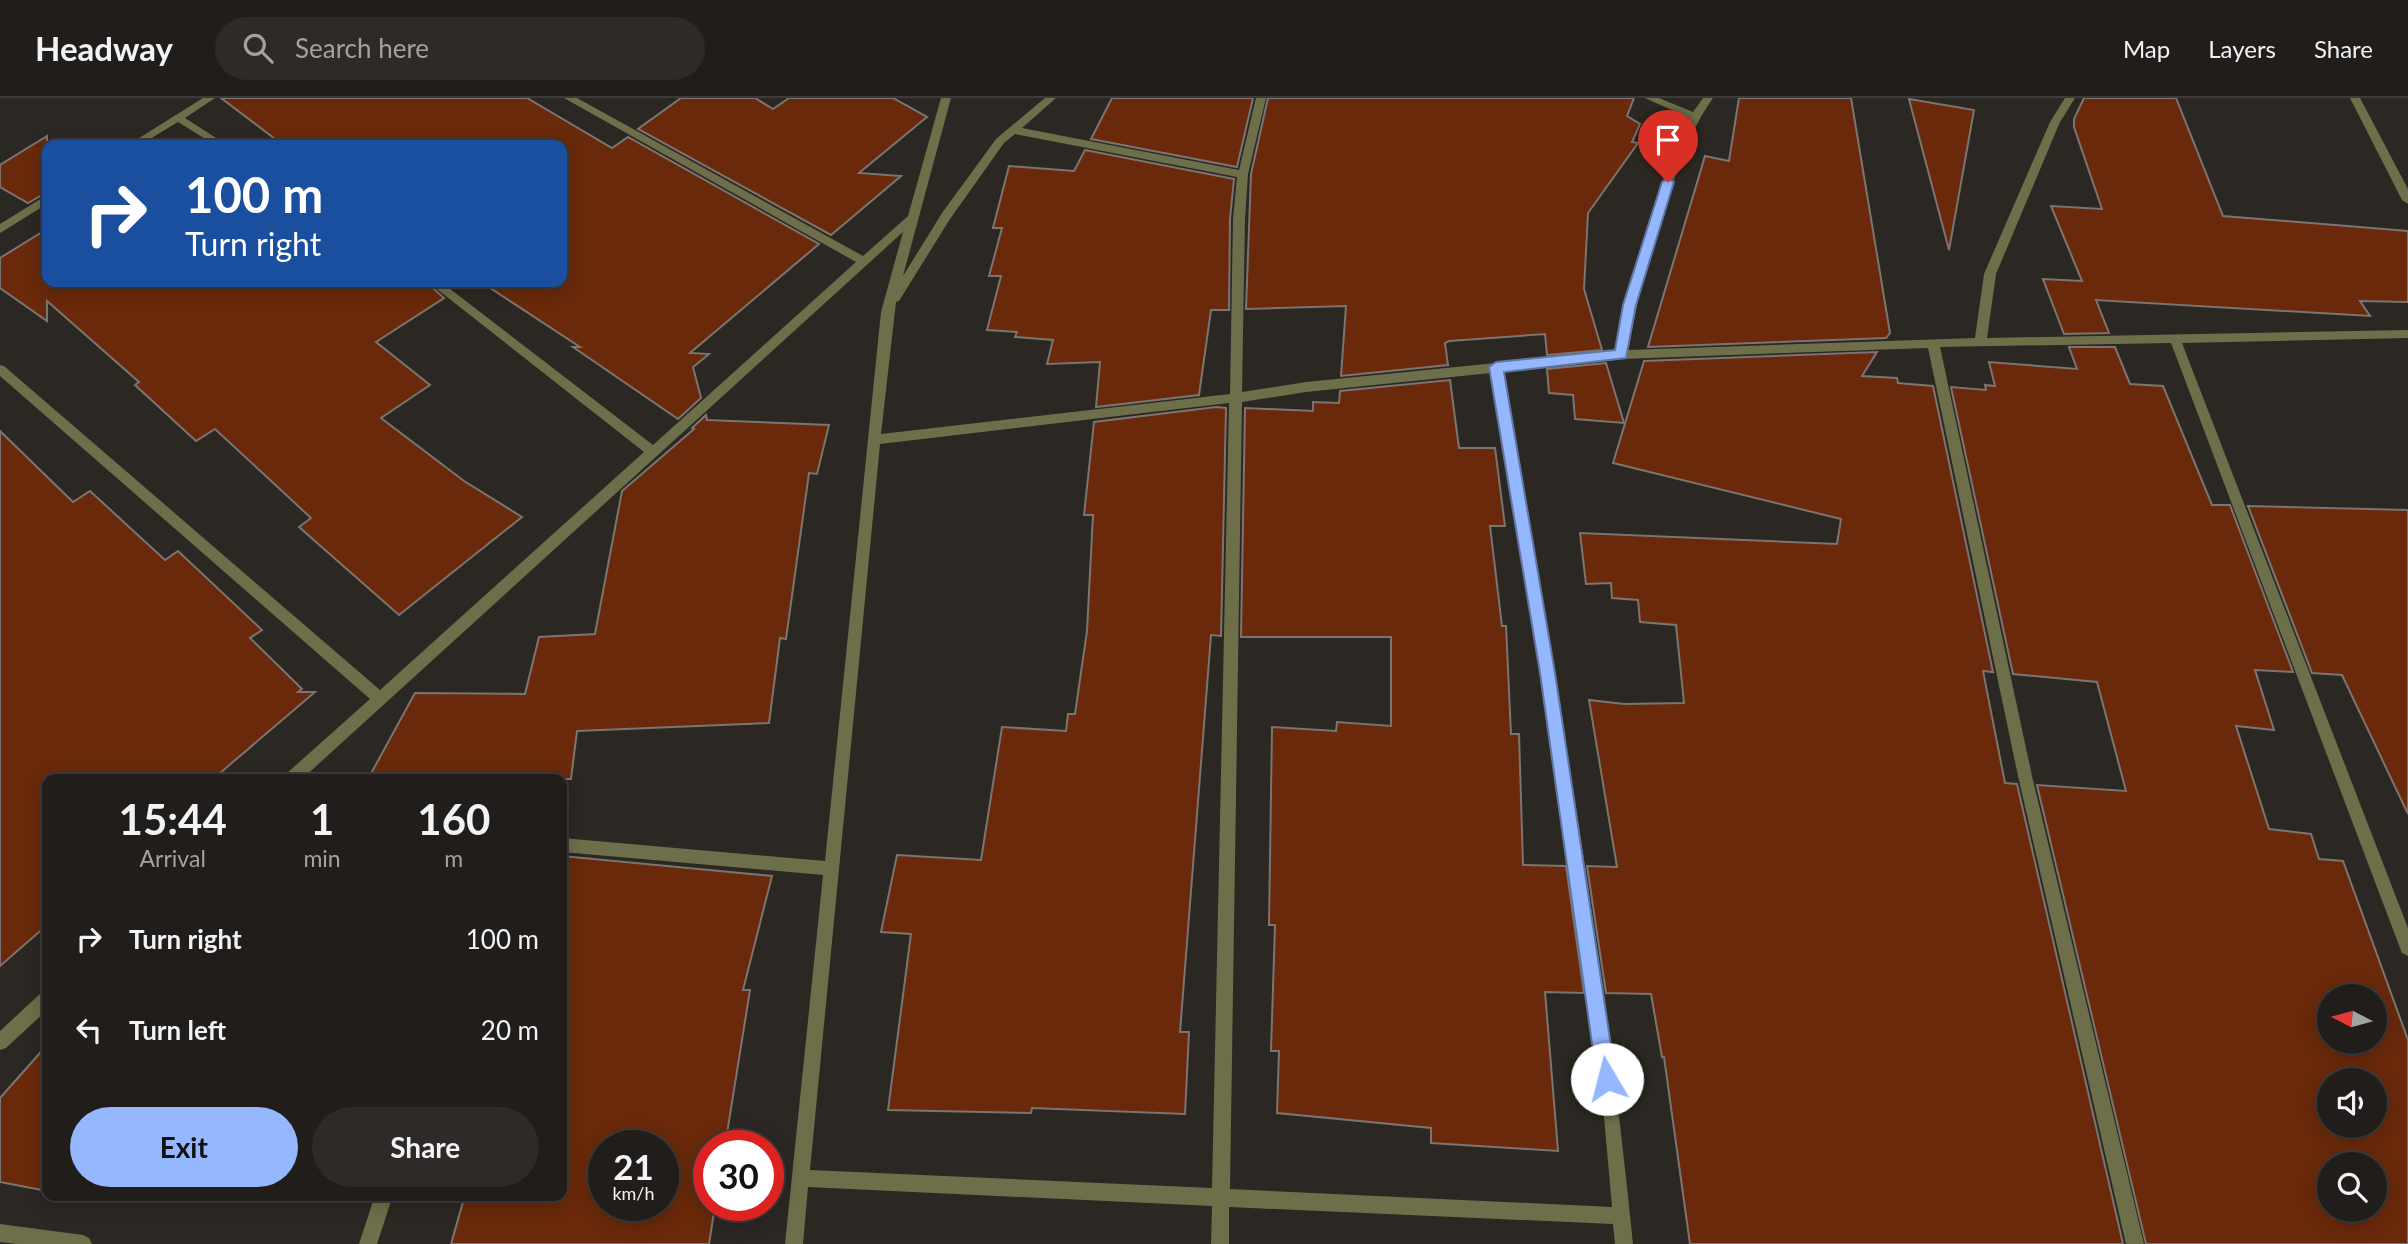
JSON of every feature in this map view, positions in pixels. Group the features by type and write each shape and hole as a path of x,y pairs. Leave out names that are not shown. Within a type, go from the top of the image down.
{"street":[{"path":"141,140 209,98"},
{"path":"569,98 864,261"},
{"path":"794,1244 887,312 946,98"},
{"path":"887,312 946,216 1000,141 1051,98"},
{"path":"1220,1244 1239,219 1243,174 1261,98"},
{"path":"1650,98 1693,117"},
{"path":"1621,355 1633,293 1668,182 1693,117 1708,98"},
{"path":"1980,342 1990,274 2055,122 2070,98"},
{"path":"2355,98 2408,200"},
{"path":"177,117 214,140"},
{"path":"1014,130 1243,174"},
{"path":"0,229 42,202"},
{"path":"297,774 912,218"},
{"path":"439,287 653,452"},
{"path":"874,440 1236,398 1306,387 1621,355 1933,343 2408,334"},
{"path":"2175,339 2408,948"},
{"path":"1933,343 2025,776 2135,1244"},
{"path":"1496,367 1548,673 1611,1105 1624,1244"},
{"path":"0,369 380,699"},
{"path":"567,845 832,869"},
{"path":"0,1042 42,1004"},
{"path":"802,1178 1622,1216"},
{"path":"368,1244 382,1201"},
{"path":"0,1233 80,1244"}],"building":[{"path":"221,98 527,98 612,148 628,137 819,244 690,353 709,354 693,367 701,398 678,419 573,347 580,347 489,287 567,287 567,140 276,140"},
{"path":"681,98 755,98 773,109 789,98 893,98 927,117 859,173 901,176 831,235 638,129"},
{"path":"1112,98 1253,98 1237,167 1091,139"},
{"path":"1268,98 1634,98 1627,116 1640,124 1632,142 1638,143 1588,213 1584,289 1602,350 1547,355 1545,334 1449,341 1445,343 1448,365 1341,376 1346,306 1246,309 1251,174"},
{"path":"1739,98 1851,98 1890,333 1886,338 1648,347 1705,156 1729,161"},
{"path":"2084,98 2176,98 2223,216 2408,231 2408,302 2360,301 2370,316 2096,300 2109,333 2064,334 2043,279 2082,281 2051,206 2102,209 2074,127 2074,119"},
{"path":"1909,99 1974,110 1949,250"},
{"path":"47,136 47,140 42,140 42,195 28,203 0,187 0,165"},
{"path":"1085,150 1234,179 1230,219 1229,310 1211,310 1199,395 1096,407 1100,362 1047,364 1053,340 1015,337 1017,332 987,330 1001,276 989,276 1002,228 993,228 1009,166 1074,171"},
{"path":"42,232 42,287 432,287 444,298 376,342 430,385 381,418 464,481 522,517 399,615 299,527 311,518 215,429 196,441 135,385 139,382 47,301 47,321 0,288 0,258"},
{"path":"2069,347 2115,347 2130,384 2163,386 2212,505 2230,505 2293,672 2255,670 2274,730 2236,726 2269,829 2311,834 2319,859 2343,861 2408,1040 2408,1244 2146,1244 2037,785 2126,791 2097,682 2013,674 1951,387 1986,390 1985,385 1995,386 1989,362 2077,369"},
{"path":"1877,352 1862,376 1897,378 1898,383 1933,386 1993,672 1983,671 2005,783 2017,784 2123,1244 1690,1244 1664,1057 1651,994 1606,993 1587,866 1617,867 1589,700 1624,704 1684,703 1676,625 1640,622 1638,600 1612,598 1611,583 1586,584 1580,533 1837,544 1841,519 1613,463 1644,361"},
{"path":"1606,363 1624,423 1575,419 1573,395 1549,393 1547,369"},
{"path":"1450,380 1459,448 1495,448 1505,526 1490,526 1502,626 1506,626 1511,734 1519,734 1523,865 1566,866 1584,993 1545,992 1558,1151 1431,1143 1431,1128 1277,1113 1279,1051 1271,1051 1275,925 1269,925 1272,727 1336,731 1337,722 1391,726 1391,637 1241,637 1245,408 1313,411 1313,402 1339,403 1340,391"},
{"path":"1226,408 1221,636 1211,635 1180,1032 1189,1032 1185,1114 1032,1108 1031,1113 888,1110 911,934 881,932 897,855 981,860 1002,727 1066,731 1068,714 1075,714 1087,631 1093,515 1084,515 1094,422"},
{"path":"706,415 707,420 829,425 817,474 809,473 786,639 780,638 769,723 577,731 571,779 567,779 567,774 371,774 415,693 525,694 539,637 595,634 622,491 694,429 692,428"},
{"path":"0,431 73,502 90,491 165,560 178,551 262,630 250,638 302,689 298,692 315,692 219,774 42,774 42,929 0,966"},
{"path":"2248,506 2408,510 2408,814 2342,675 2312,673"},
{"path":"567,856 772,876 743,990 750,990 728,1130 693,1130 693,1221 713,1221 709,1244 451,1244 463,1201 567,1201"},
{"path":"42,1051 42,1190 0,1182 0,1098"}],"route":[{"path":"1607,1079 1548,673 1496,367 1621,355 1630,305 1668,182"}]}
